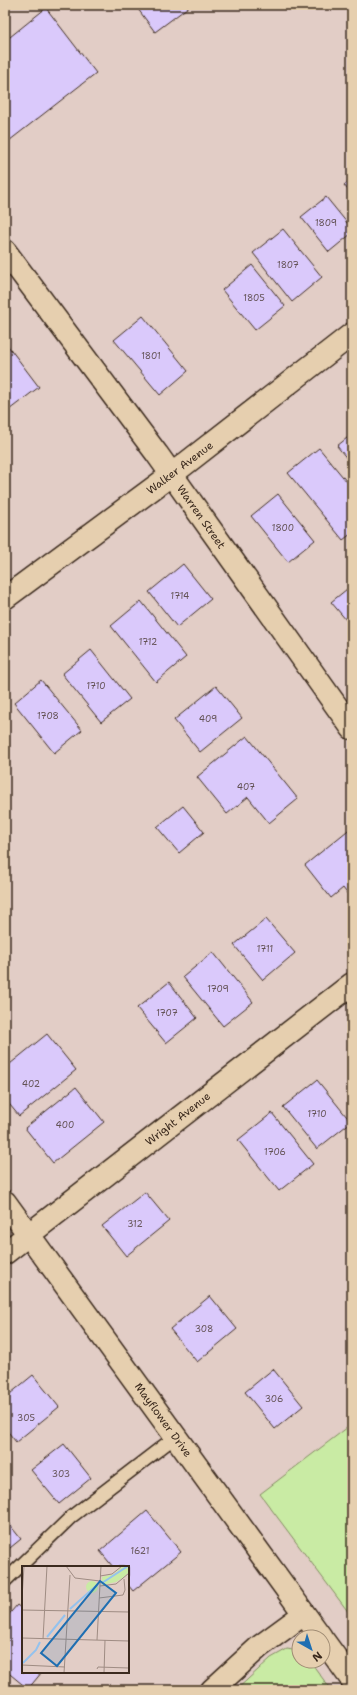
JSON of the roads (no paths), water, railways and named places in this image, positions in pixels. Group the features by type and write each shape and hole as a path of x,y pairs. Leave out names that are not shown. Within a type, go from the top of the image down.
{"street":[{"name":"Warren Street","path":"5,250 171,475 352,728"},
{"name":"Walker Avenue","path":"5,598 171,475 352,334"},
{"name":"Wright Avenue","path":"5,1253 352,984"},
{"name":"Mayflower Drive","path":"5,1202 315,1629"},
{"path":"212,1690 259,1647 304,1614"},
{"path":"331,1651 352,1680"}],"lane":[{"path":"5,1581 70,1517 175,1437"}]}
